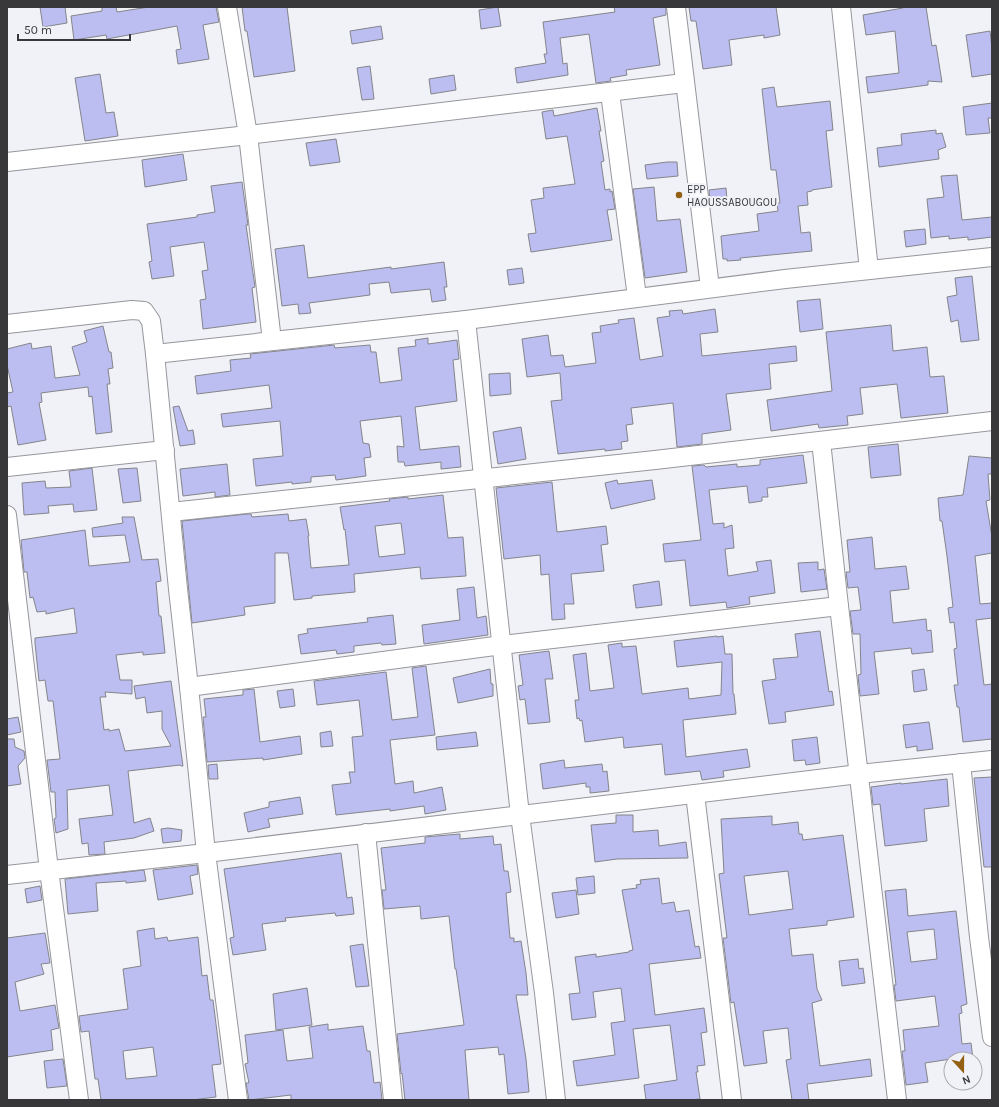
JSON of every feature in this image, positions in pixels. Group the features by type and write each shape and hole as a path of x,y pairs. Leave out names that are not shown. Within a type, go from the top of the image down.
{"street":[{"path":"227,7 248,135 272,341"},
{"path":"676,7 710,288"},
{"path":"841,7 869,270"},
{"path":"7,162 610,93 684,83"},
{"path":"610,93 637,298"},
{"path":"155,354 466,320 710,288 992,257"},
{"path":"7,324 132,310 144,311 151,321 206,853 238,1100"},
{"path":"466,320 520,815 544,993 556,1100"},
{"path":"171,512 992,421"},
{"path":"821,440 897,1100"},
{"path":"7,467 165,450"},
{"path":"7,515 49,870 80,1100"},
{"path":"189,686 502,645 839,606"},
{"path":"7,875 206,853 859,774 992,760"},
{"path":"961,763 979,937 992,1037"},
{"path":"695,794 732,1100"},
{"path":"366,833 393,1100"}],"building":[{"path":"40,7 65,7 67,23 43,27"},
{"path":"102,7 116,7 117,12 149,7 216,7 219,22 203,25 209,59 178,64 176,50 181,49 177,26 107,39 106,35 74,40 71,16 102,11"},
{"path":"242,7 287,7 295,71 254,77"},
{"path":"498,7 501,26 481,29 479,10"},
{"path":"614,7 666,7 666,15 653,18 660,65 626,70 627,75 610,78 611,81 596,83 589,34 560,38 563,64 567,63 568,75 517,83 515,68 546,63 544,54 547,54 543,22 615,12"},
{"path":"689,7 776,7 780,35 764,38 764,35 729,40 732,65 703,69 696,21 691,21"},
{"path":"903,7 926,7 932,46 936,45 942,82 928,81 928,85 868,93 866,77 899,73 895,31 866,35 863,15"},
{"path":"381,26 383,39 352,44 350,31"},
{"path":"990,31 992,74 972,77 966,35"},
{"path":"370,66 374,99 362,100 357,68"},
{"path":"100,74 106,113 114,112 118,136 85,141 75,78"},
{"path":"454,75 456,90 431,94 429,79"},
{"path":"774,87 777,107 830,101 833,130 826,131 832,187 807,192 808,205 798,206 801,233 810,232 812,251 740,258 741,260 727,261 727,259 723,259 721,236 759,231 757,214 778,211 777,203 780,203 776,170 771,170 762,89"},
{"path":"992,103 992,118 988,118 990,133 966,135 963,107"},
{"path":"597,108 604,161 601,162 605,190 610,189 610,192 612,191 615,209 607,210 612,240 531,252 528,234 536,233 531,200 544,198 543,188 575,184 567,136 546,139 542,112 553,110 554,116"},
{"path":"936,130 936,134 942,133 946,147 938,150 939,159 879,167 877,148 902,145 901,134"},
{"path":"336,139 340,162 310,166 306,143"},
{"path":"183,154 187,180 145,187 142,160"},
{"path":"677,162 678,176 647,179 645,165"},
{"path":"957,175 962,220 992,217 992,237 968,240 968,237 949,239 949,236 931,238 927,199 944,197 941,176"},
{"path":"242,182 248,225 246,225 255,287 252,288 256,322 203,329 200,300 206,299 202,271 208,270 204,242 170,247 174,276 152,279 149,262 152,261 147,224 197,217 197,215 215,212 211,186"},
{"path":"654,187 657,221 680,219 687,272 645,278 633,189"},
{"path":"726,188 727,200 710,202 709,190"},
{"path":"925,229 926,244 906,247 904,231"},
{"path":"304,245 308,278 391,267 391,269 444,262 447,287 444,287 446,300 432,302 430,289 391,293 389,282 369,284 370,295 309,303 311,313 299,314 298,304 282,306 275,249"},
{"path":"522,268 524,283 509,285 507,270"},
{"path":"972,276 979,340 961,342 958,320 951,322 947,297 957,295 955,278"},
{"path":"820,299 823,329 800,332 797,301"},
{"path":"715,309 718,332 700,334 702,356 796,346 797,361 769,364 771,389 726,394 731,430 702,434 702,444 677,447 673,403 631,408 633,424 626,425 628,441 621,442 622,449 605,451 605,449 558,454 551,401 562,400 560,373 527,377 522,339 548,335 551,356 563,355 565,367 596,363 592,333 601,332 600,326 619,323 618,320 634,318 640,360 663,356 657,318 670,316 669,311 682,310 683,314"},
{"path":"891,325 893,351 927,347 930,377 944,376 948,413 901,418 897,384 860,388 863,414 847,416 848,425 819,428 818,424 771,431 767,400 832,391 826,332"},
{"path":"103,326 109,352 111,352 113,368 108,369 110,384 107,384 112,432 96,434 92,396 89,397 88,387 41,393 42,402 39,403 46,440 18,445 11,406 7,407 7,393 13,392 7,365 7,349 31,343 32,349 51,346 55,378 80,375 72,347 87,342 84,331"},
{"path":"428,338 428,344 457,340 459,359 453,360 457,401 415,407 420,450 459,446 461,467 441,469 441,462 405,466 404,462 398,462 397,446 404,447 401,416 360,421 363,443 369,444 371,457 364,458 366,476 336,480 335,475 311,477 311,482 292,484 292,482 256,486 253,459 283,456 280,421 223,427 221,414 272,408 269,385 197,394 195,376 231,371 230,360 251,358 250,354 334,345 335,348 370,345 371,352 376,352 380,383 402,380 398,348 416,346 415,340"},
{"path":"510,373 511,394 490,396 489,374"},
{"path":"179,406 188,431 193,430 195,444 180,446 173,407"},
{"path":"521,427 526,459 498,464 493,432"},
{"path":"898,444 901,475 871,478 868,447"},
{"path":"803,455 807,483 767,488 768,497 762,497 762,501 749,503 747,486 709,490 713,524 724,523 724,528 732,525 734,548 725,549 728,576 758,571 756,562 771,560 775,593 749,597 750,604 727,608 726,602 690,606 685,560 665,562 663,544 701,540 692,466 704,465 706,467 737,464 737,467 760,465 760,460"},
{"path":"969,456 992,458 992,474 988,474 990,500 986,501 992,537 992,553 975,556 980,604 992,603 992,618 976,620 984,685 992,684 992,739 963,742 959,707 957,707 954,685 958,685 954,649 957,648 954,622 950,623 948,608 953,607 938,498 963,495"},
{"path":"227,464 230,495 215,497 215,492 183,496 180,469"},
{"path":"92,468 97,510 74,512 73,504 48,506 49,513 24,515 22,483 45,481 46,488 71,487 69,471"},
{"path":"137,468 141,501 123,503 118,469"},
{"path":"617,480 618,484 652,480 655,499 611,509 605,483"},
{"path":"552,482 557,532 606,526 608,544 601,545 604,571 571,574 574,604 564,604 565,619 552,620 549,574 541,575 540,555 504,559 496,488"},
{"path":"443,495 448,538 463,537 466,576 421,579 420,567 354,574 355,592 312,596 312,598 294,600 288,553 275,553 275,603 244,607 245,615 192,623 182,521 247,514 251,514 252,517 288,514 289,521 306,519 309,536 311,568 349,565 345,529 344,530 340,507 390,501 389,499 408,497 408,499","holes":["401,523 405,554 379,557 375,526"]},
{"path":"122,517 134,517 142,560 158,559 161,581 156,582 159,616 161,616 165,653 143,655 143,652 116,655 120,680 132,680 132,694 105,692 106,697 100,697 104,730 109,729 109,731 119,729 125,751 171,746 162,729 162,711 147,713 145,697 136,699 134,686 171,681 183,766 180,765 128,771 134,823 150,818 154,831 134,838 104,842 105,854 89,855 88,843 82,844 79,819 113,815 109,785 67,790 68,829 56,833 54,819 56,818 55,792 51,792 47,760 60,759 53,701 48,701 45,680 39,681 35,643 35,638 77,633 74,608 46,614 46,611 37,612 33,597 30,598 27,572 24,572 21,540 85,530 89,566 130,562 125,535 93,537 92,528 123,523"},
{"path":"872,537 875,569 906,566 909,589 890,591 893,623 926,619 927,631 931,630 933,652 912,654 911,648 874,652 879,694 860,696 858,675 861,674 860,634 853,634 850,611 861,610 858,587 848,588 846,572 850,572 847,540"},
{"path":"818,562 818,570 824,569 827,589 801,592 798,563"},
{"path":"659,581 662,605 636,608 633,585"},
{"path":"474,587 477,618 486,616 488,635 424,644 422,625 460,620 457,589"},
{"path":"393,615 396,644 382,645 381,643 354,646 354,652 337,654 336,650 301,654 298,635 308,633 307,629 368,622 367,618"},
{"path":"820,631 829,692 832,691 834,705 785,712 786,722 769,724 762,681 776,679 773,659 798,657 795,634"},
{"path":"723,636 725,654 732,654 733,694 736,714 683,720 686,757 747,749 750,767 723,771 724,777 702,780 700,771 665,775 662,744 624,748 623,737 585,742 582,720 580,721 579,718 577,719 575,700 579,700 573,655 586,653 590,691 614,688 608,645 622,643 622,647 636,646 642,694 688,688 689,699 721,695 722,662 677,667 674,641"},
{"path":"549,651 553,679 545,679 550,722 528,724 525,699 520,700 518,686 523,685 519,655"},
{"path":"426,666 435,735 390,740 395,784 413,781 414,793 442,787 446,810 425,814 424,806 390,811 390,809 336,815 332,785 351,783 349,772 355,772 352,737 363,736 359,700 317,705 314,681 386,672 392,720 418,717 412,668"},
{"path":"490,669 491,684 493,684 493,696 458,703 453,678"},
{"path":"924,669 927,690 914,692 912,671"},
{"path":"254,689 260,742 300,736 302,754 263,760 263,758 207,762 203,717 206,717 204,699 243,695 243,690"},
{"path":"293,689 295,706 280,708 277,691"},
{"path":"18,717 21,732 7,735 7,719"},
{"path":"929,722 933,749 917,751 917,746 906,748 903,725"},
{"path":"331,731 333,746 321,747 320,733"},
{"path":"476,732 478,746 437,750 436,737"},
{"path":"817,737 820,763 806,765 805,760 794,761 792,740"},
{"path":"7,739 14,739 15,747 24,751 25,758 18,766 21,784 7,786"},
{"path":"564,760 565,768 602,764 603,772 607,771 609,791 590,793 590,787 586,787 586,783 543,789 540,764"},
{"path":"217,764 218,779 209,779 208,765"},
{"path":"992,777 992,867 984,867 974,778"},
{"path":"947,779 949,806 924,809 927,841 885,846 880,804 873,805 871,787"},
{"path":"300,797 303,814 268,819 270,827 248,832 244,813 269,807 269,802"},
{"path":"616,815 633,815 633,832 658,830 659,846 686,842 688,858 617,859 595,862 591,825 616,823"},
{"path":"772,816 772,825 798,822 799,834 802,834 803,840 843,835 854,917 827,921 827,925 789,929 792,956 813,954 817,989 822,1000 812,1003 820,1066 870,1059 872,1076 807,1084 809,1100 792,1100 786,1060 791,1059 788,1028 763,1031 767,1063 744,1066 734,1002 731,1003 723,938 727,938 719,874 724,873 721,819","holes":["788,871 793,909 749,915 744,876"]},
{"path":"168,828 182,830 181,841 163,843 161,829"},
{"path":"460,834 460,839 493,836 494,845 501,844 504,871 508,871 511,892 506,893 510,938 514,938 514,942 521,941 526,973 528,995 516,995 526,1059 529,1092 508,1094 504,1054 499,1055 498,1047 465,1050 469,1100 405,1100 397,1034 464,1025 455,969 449,916 421,919 420,906 384,909 382,890 386,890 381,848 425,843 425,837"},
{"path":"341,853 347,898 352,897 354,914 336,916 335,913 285,918 286,921 262,924 266,950 233,955 230,938 234,937 224,869"},
{"path":"197,865 198,874 190,876 193,894 158,900 153,870"},
{"path":"144,870 146,881 96,883 98,911 68,914 65,879"},
{"path":"594,876 595,893 578,895 576,878"},
{"path":"659,878 662,904 674,902 676,912 689,910 695,947 699,946 701,958 649,964 655,1015 704,1008 707,1032 701,1033 705,1065 697,1066 698,1072 696,1072 700,1099 646,1100 644,1085 677,1080 670,1025 633,1029 639,1078 577,1086 573,1061 615,1055 611,1023 625,1021 621,988 593,992 596,1017 572,1020 569,994 580,993 575,957 596,954 596,957 629,952 633,950 622,890 637,888 636,885 641,884 640,880"},
{"path":"40,886 42,900 27,903 25,889"},
{"path":"906,889 908,916 956,911 967,1004 961,1006 962,1013 959,1014 962,1044 971,1043 972,1051 943,1051 943,1060 925,1063 928,1082 906,1085 902,1051 905,1051 903,1030 939,1026 935,996 896,1001 894,985 896,985 885,891","holes":["934,929 937,959 911,962 907,932"]},
{"path":"576,890 579,914 556,918 552,893"},
{"path":"154,928 155,939 167,937 168,941 198,937 202,976 207,975 210,1000 213,1000 221,1064 212,1065 216,1097 192,1100 101,1100 98,1079 95,1079 89,1031 81,1032 79,1016 128,1009 123,969 141,966 137,931","holes":["153,1047 157,1076 126,1079 123,1051"]},
{"path":"45,933 50,963 41,964 44,974 15,982 20,1011 55,1005 59,1028 51,1030 53,1050 7,1057 7,938"},
{"path":"363,944 369,986 356,987 350,946"},
{"path":"858,959 859,969 863,968 865,983 842,986 839,961"},
{"path":"307,988 312,1025 276,1030 273,994"},
{"path":"328,1024 328,1030 363,1026 367,1051 370,1051 374,1083 380,1082 382,1100 291,1100 291,1095 249,1100 246,1083 249,1083 245,1064 248,1063 245,1035 283,1030 287,1061 313,1058 309,1027"},
{"path":"63,1059 67,1086 47,1088 44,1061"}],"place":[{"name":"EPP HAOUSSABOUGOU","path":"679,195"}]}
